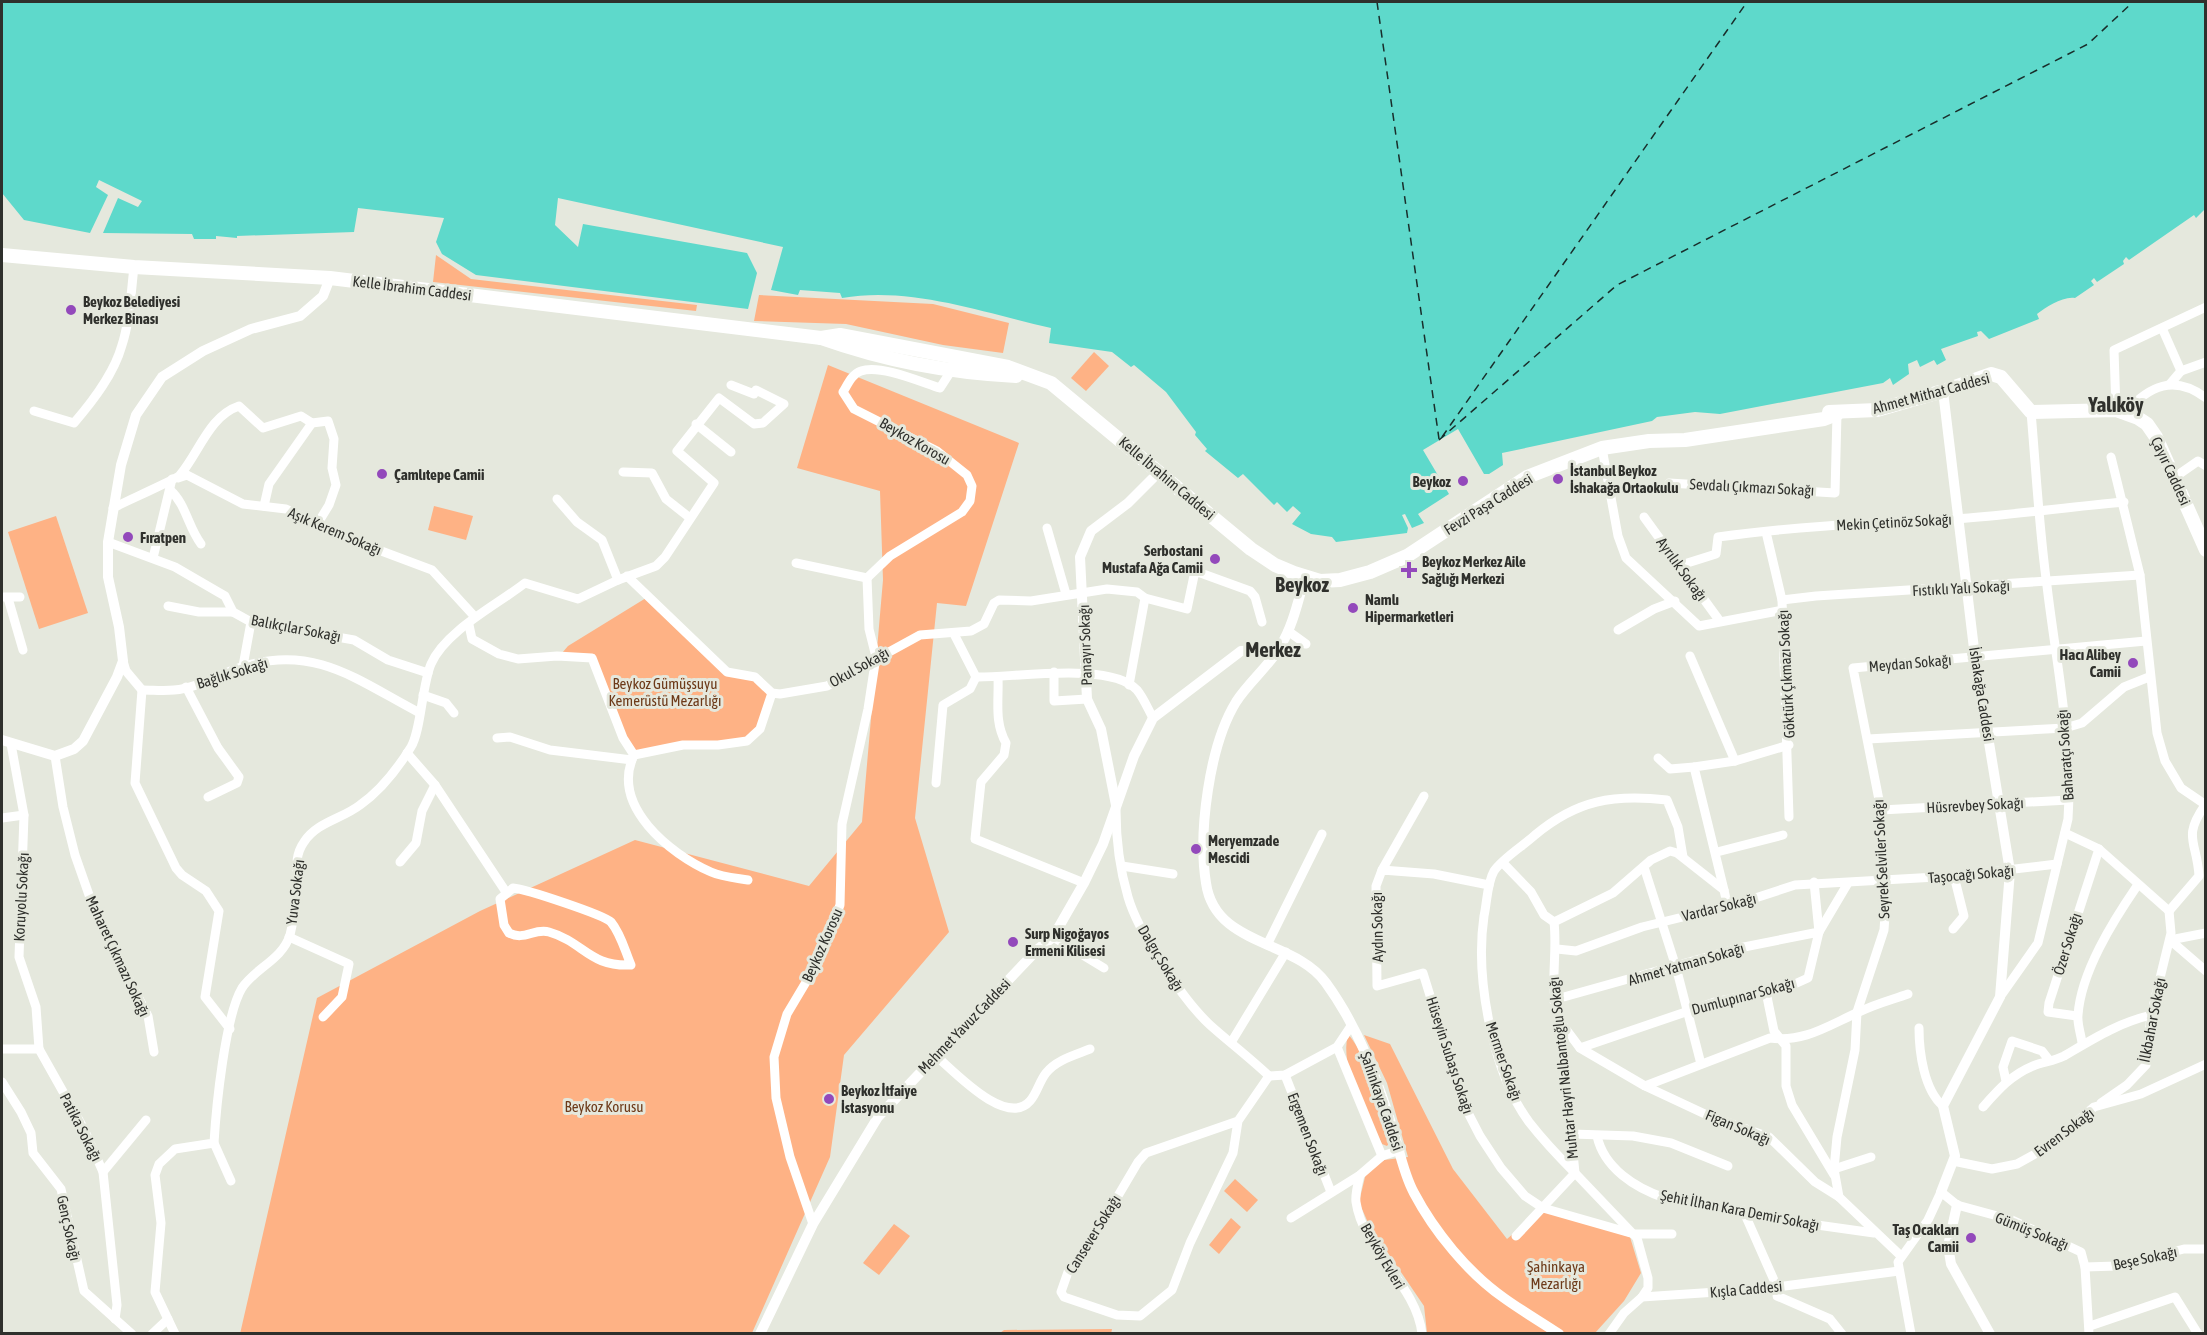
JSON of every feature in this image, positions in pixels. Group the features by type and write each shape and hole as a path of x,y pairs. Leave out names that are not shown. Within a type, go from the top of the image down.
{"main road":[{"name":"Kelle İbrahim Caddesi","path":"2,255 134,267 330,278 821,338 843,346 951,371 1031,376"},
{"name":"Kelle İbrahim Caddesi","path":"821,338 840,335 1008,367 1061,390 1251,549 1275,565 1305,577"},
{"name":"Ahmet Mithat Caddesi","path":"1837,414 1877,410 1995,374 2001,377 2031,412"},
{"path":"2031,412 2120,411"},
{"name":"Çayır Caddesi","path":"2120,411 2147,424 2175,477 2205,550"},
{"name":"Fevzi Paşa Caddesi","path":"1305,577 1320,581 1340,580 1370,572 1417,550 1479,506 1527,477 1602,448 1685,440 1824,419 1837,414"}],"street":[{"path":"34,411 74,423 109,376 123,345 134,267"},
{"path":"230,1029 205,997 219,911 206,891 182,875 176,868 135,783 142,690 126,671 123,661 119,627 108,577 108,542 121,465 136,415 162,377 203,351 251,329 300,316 323,296 330,278"},
{"path":"2120,411 2114,350 2205,307"},
{"path":"2162,328 2181,371"},
{"path":"2170,384 2181,371 2205,362"},
{"name":"Beykoz Korosu","path":"867,578 890,556 962,513 970,501 972,486 967,474 938,451 854,409 843,392 852,377 862,371 881,370 940,388 951,371"},
{"path":"2120,411 2149,389 2170,384 2205,398"},
{"path":"623,578 656,566 714,483 677,451 696,424 719,398 754,424 763,423 784,404 756,390 754,394 731,385"},
{"name":"İshakağa Caddesi","path":"1944,391 1975,657 2010,871 2000,997"},
{"path":"153,558 175,478 211,428 230,409 239,406 263,428 301,416 312,423 328,421 334,439 332,468 336,485 329,505 318,523"},
{"name":"Baharatçı Sokağı","path":"1943,1106 2000,997 2038,943 2065,833 2069,800 2065,728 2046,582 2031,412"},
{"name":"Sevdalı Çıkmazı Sokağı","path":"1669,483 1835,493 1837,414"},
{"path":"264,506 269,484 312,423"},
{"path":"696,424 731,452"},
{"path":"1602,448 1618,536 1626,558 1675,601 1654,609 1618,630"},
{"path":"2065,833 2099,849 2138,886 2169,911 2199,876 2198,859 2191,833 2192,824 2205,805 2181,788 2165,761 2157,733 2149,677 2140,575 2124,502 2111,457"},
{"path":"2175,477 2193,462 2198,461 2205,466"},
{"name":"Panayır Sokağı","path":"1116,805 1101,729 1087,699 1080,557 1091,531 1128,503 1160,471"},
{"path":"622,472 652,473 666,499 690,518"},
{"name":"Aşık Kerem Sokağı","path":"175,478 187,475 243,504 286,508 352,540 432,570 472,621 472,639 499,654 518,659 557,656 592,658 633,758"},
{"path":"113,508 175,478"},
{"path":"170,490 179,498 194,534 201,544"},
{"path":"497,738 510,737 550,750 633,758 682,745 718,746 747,741 760,729 772,693 755,677 727,672 623,578 602,540 577,522 557,499"},
{"name":"Mekin Çetinöz Sokağı","path":"1681,565 1716,554 1718,537 1834,525 1958,519 2124,502"},
{"name":"Ayrılık Sokağı","path":"1644,518 1681,565 1719,620"},
{"path":"1047,528 1066,594 1107,590 1137,592 1145,598 1186,609 1195,571 1250,591 1256,597 1262,622"},
{"name":"Göktürk Çıkmazı Sokağı","path":"1766,532 1783,605 1790,817"},
{"name":"Balıkçılar Sokağı","path":"108,542 153,558 225,596 233,612 251,622 354,640 388,660 428,673"},
{"path":"796,563 867,578 869,629 876,657"},
{"name":"Fıstıklı Yalı Sokağı","path":"1675,601 1699,626 1816,596 2140,575"},
{"name":"Şahinkaya Caddesi","path":"1305,577 1288,631 1279,649 1236,702 1225,725 1208,780 1205,851 1209,894 1226,920 1239,933 1286,952 1316,970 1367,1052 1413,1191 1442,1240 1502,1297 1559,1334"},
{"name":"Yuva Sokağı","path":"214,1143 216,1104 230,1029 243,987 278,956 289,937 297,893 295,865 304,842 324,824 360,806 384,783 412,745 428,673 444,643 525,583 578,599 623,578"},
{"name":"Okul Sokağı","path":"772,693 827,686 920,634 954,634 971,631 984,624 994,603 999,600 1031,601 1066,594"},
{"path":"20,597 5,597 23,650"},
{"path":"1129,685 1145,598"},
{"path":"168,606 199,612 233,612"},
{"path":"243,666 251,622"},
{"path":"1288,631 1306,644"},
{"path":"954,634 976,677"},
{"name":"Meydan Sokağı","path":"1853,668 2146,641"},
{"name":"Mehmet Yavuz Caddesi","path":"760,1334 813,1224 878,1117 935,1055 1053,937 1103,844 1134,756 1153,718 1241,651 1279,649"},
{"name":"Beykoz Korosu","path":"813,1224 790,1157 776,1098 774,1057 787,1014 815,967 840,905 842,824 868,709 876,657"},
{"path":"1690,657 1735,761"},
{"name":"Bağlık Sokağı","path":"142,690 186,687 243,666 271,660 306,659 326,664 418,712"},
{"path":"6,742 55,756 74,749 83,741 123,661"},
{"name":"Seyrek Selviler Sokağı","path":"1839,1197 1835,1173 1837,1137 1855,1050 1857,1012 1884,930 1881,810 1853,668"},
{"path":"976,677 998,678 1054,672 1114,678 1136,688 1153,718"},
{"name":"Panayır Sokağı","path":"1054,672 1054,701 1087,699"},
{"path":"936,783 943,705 970,689 976,677"},
{"path":"1868,739 2065,728 2082,723 2124,687 2149,677"},
{"path":"998,678 997,713 1000,732 1006,743 1004,755 981,782 975,839 1084,883"},
{"path":"186,687 218,748 239,777 237,783 208,797"},
{"path":"423,695 446,703 454,713"},
{"name":"Koruyolu Sokağı","path":"6,742 24,815 19,957 36,1007 39,1049"},
{"path":"1658,758 1670,769 1694,767 1735,761 1789,746"},
{"path":"406,753 435,785 506,892"},
{"name":"Maharet Çıkmazı Sokağı","path":"55,756 63,807 75,855 95,912 148,1016 154,1053"},
{"path":"633,758 629,769 629,785 644,822 655,837 712,873 748,880"},
{"path":"1694,767 1727,904"},
{"path":"400,862 417,843 422,811 435,785"},
{"name":"Aydın Sokağı","path":"1377,986 1376,886 1382,870 1424,796"},
{"path":"1683,857 1677,827 1667,800 1611,798 1582,804 1551,822 1503,862 1532,892 1544,915 1554,922 1613,893 1644,867 1670,851 1683,857 1724,890"},
{"name":"Hüsrevbey Sokağı","path":"1881,810 2069,800"},
{"name":"Dalgıç Sokağı","path":"1116,805 1122,866 1128,898 1153,946 1188,1001 1209,1024 1232,1041 1269,1076"},
{"path":"2,818 24,815"},
{"path":"1267,945 1322,834"},
{"path":"1716,852 1783,835"},
{"name":"Özer Sokağı","path":"2078,1016 2048,1012 2049,1003 2099,849"},
{"name":"Mermer Sokağı","path":"1503,862 1494,872 1490,885 1481,940 1483,988 1491,1033 1515,1098 1529,1121 1575,1173"},
{"name":"Taşocağı Sokağı","path":"1884,881 2010,871 2057,864"},
{"path":"1122,866 1173,874"},
{"path":"1644,867 1659,923 1676,967 1685,1011 1701,1064"},
{"name":"Aydın Sokağı","path":"1382,870 1434,874 1490,885"},
{"path":"1953,929 1964,916 1954,876"},
{"name":"Vardar Sokağı","path":"1557,949 1576,951 1659,923 1727,904 1740,903 1795,885 1814,882 1884,881"},
{"path":"1814,882 1819,932"},
{"name":"Dumlupınar Sokağı","path":"1580,1048 1685,1011 1715,1002 1788,987 1808,978 1819,932 1848,883"},
{"path":"2082,1043 2078,1016 2085,987 2102,943 2138,886"},
{"path":"513,888 540,893 570,907 604,917 611,923 621,940 631,965 601,963 566,939 548,931 539,931 524,937 509,933 500,907 500,899 506,892 513,888"},
{"name":"İlkbahar Sokağı","path":"2094,1107 2127,1085 2146,1065 2151,1015 2170,940 2169,911"},
{"name":"Muhtar Hayri Nalbantoğlu Sokağı","path":"1554,922 1557,949 1553,968 1553,1000 1560,1022 1575,1173 1640,1243 1648,1278 1648,1288 1642,1297"},
{"name":"Ahmet Yatman Sokağı","path":"1553,1000 1739,948 1819,932"},
{"path":"2170,940 2205,933"},
{"path":"289,937 349,964 342,997 323,1017"},
{"path":"1053,937 1104,968"},
{"path":"2170,940 2205,971"},
{"path":"1232,1041 1286,952"},
{"name":"Hüseyin Subaşı Sokağı","path":"1377,986 1423,973 1464,1105 1480,1136 1501,1168 1525,1196 1543,1208 1634,1234 1672,1234"},
{"path":"1766,992 1774,1031 1784,1040 1786,1086 1792,1105 1835,1173 1871,1157"},
{"path":"1645,1086 1770,1038 1784,1040 1822,1032 1857,1012 1908,994"},
{"path":"1983,1107 2006,1081 2032,1066 2064,1055 2082,1043 2124,1022 2151,1015"},
{"name":"Figan Sokağı","path":"1560,1022 1580,1048 1645,1086 1707,1115 1769,1137 1815,1182 1839,1197 1900,1256"},
{"path":"1269,1076 1285,1076 1336,1047 1351,1026"},
{"path":"1911,1334 1899,1271 1900,1256 1928,1220 1955,1156 1943,1106 1931,1092 1919,1046 1918,1028"},
{"path":"2006,1081 2003,1067 2012,1041 2042,1051 2049,1060"},
{"path":"1336,1047 1382,1156"},
{"path":"2,1049 39,1049"},
{"name":"Patika Sokağı","path":"39,1049 84,1129 103,1172 117,1305 115,1319"},
{"path":"935,1055 991,1102 1010,1110 1021,1109 1030,1101 1053,1065 1090,1049"},
{"name":"Evren Sokağı","path":"1953,1161 1992,1169 2017,1164 2044,1149 2094,1107 2141,1094 2205,1064"},
{"name":"Cansever Sokağı","path":"1238,1121 1146,1153 1138,1162 1096,1233 1068,1272 1060,1292 1064,1297 1118,1315 1140,1316 1172,1290 1190,1243 1233,1153 1238,1121 1269,1076"},
{"name":"Ergemen Sokağı","path":"1285,1076 1331,1192"},
{"name":"Genç Sokağı","path":"2,1082 31,1133 33,1153 61,1189 84,1292 132,1334"},
{"path":"103,1172 146,1120"},
{"path":"1572,1134 1633,1136 1671,1143 1728,1166"},
{"name":"Şehit İlhan Kara Demir Sokağı","path":"1597,1136 1601,1153 1633,1185 1647,1192 1665,1198 1743,1210 1810,1224 1875,1233"},
{"path":"175,1334 155,1292 161,1223 155,1174 163,1159 175,1149 214,1143 231,1181"},
{"path":"1291,1218 1359,1175 1382,1156 1400,1150"},
{"path":"1516,1236 1575,1173"},
{"name":"Beyköy Evleri","path":"1359,1175 1356,1202 1366,1229 1418,1315 1422,1334"},
{"name":"Gümüş Sokağı","path":"1941,1192 1957,1206 2012,1220 2081,1252 2085,1267"},
{"path":"1957,1206 1948,1246 1951,1264 1990,1334"},
{"path":"1743,1210 1777,1287 1777,1296 1830,1319 1842,1334"},
{"name":"Beşe Sokağı","path":"2085,1267 2117,1266 2184,1249 2205,1249"},
{"path":"2085,1267 2090,1330 2175,1297 2196,1333"},
{"name":"Kışla Caddesi","path":"1642,1297 1777,1287 1899,1271"},
{"path":"1609,1334 1624,1313 1642,1297"},
{"path":"152,1334 168,1319"}],"green space":[{"path":"436,255 471,279 697,305 696,311 433,282"},
{"path":"759,295 933,304 1009,323 1003,353 943,345 846,324 754,321"},
{"path":"1094,352 1109,366 1086,391 1071,378"},
{"name":"Beykoz Korusu","path":"828,365 1019,443 966,606 937,603 915,818 949,932 844,1055 830,1157 752,1333 240,1334 317,998 480,911 635,840 809,886 862,822 883,580 880,491 797,468"},
{"path":"434,506 473,516 466,540 428,530"},
{"path":"56,516 88,613 39,629 8,532"},
{"name":"Beykoz Gümüşsuyu Kemerüstü Mezarlığı","path":"646,598 727,674 754,678 770,694 759,728 747,740 635,753 625,738 592,657 562,653 568,646"},
{"path":"1348,1034 1363,1058 1375,1085 1390,1142 1387,1146 1382,1144 1362,1105 1351,1076 1346,1048"},
{"name":"Şahinkaya Mezarlığı","path":"1364,1035 1390,1044 1453,1169 1507,1239 1543,1208 1630,1237 1641,1273 1624,1301 1595,1333 1427,1333 1424,1306 1369,1225 1359,1202 1366,1173 1384,1160 1408,1157 1387,1083"},
{"path":"1235,1179 1258,1200 1247,1212 1224,1191"},
{"path":"1231,1218 1241,1227 1219,1254 1209,1245"},
{"path":"894,1224 910,1236 879,1275 863,1263"},
{"path":"1112,1329 1111,1334 1000,1333 1004,1330"}],"water":[{"path":"2,2 2205,2 2205,209 2196,218 2194,215 2129,260 2126,257 2124,264 2097,282 2094,278 2091,281 2094,285 2075,298 2060,300 2045,308 2037,314 2039,319 1989,339 1981,331 1977,332 1978,336 1941,349 1946,360 1937,365 1934,360 1920,367 1917,360 1908,364 1909,374 1893,385 1890,378 1883,383 1720,414 1695,412 1657,417 1652,421 1502,453 1503,465 1489,474 1484,474 1458,429 1423,450 1449,494 1418,514 1424,523 1412,528 1405,514 1402,515 1408,528 1407,533 1336,542 1332,537 1311,534 1292,524 1301,513 1293,506 1287,512 1277,502 1274,505 1243,474 1238,478 1205,451 1207,449 1195,435 1196,432 1166,392 1134,365 1131,367 1112,352 1049,343 1051,328 921,298 868,295 842,298 840,293 800,290 798,295 771,290 783,247 558,198 555,225 578,247 583,224 747,253 757,273 748,309 476,275 442,254 436,242 444,218 358,208 354,232 237,236 237,238 216,236 216,239 194,239 192,234 103,233 118,198 138,207 142,201 99,180 96,187 108,195 90,233 24,220 2,193"}],"ferry route":[{"path":"1377,2 1439,439"},
{"path":"1442,437 1747,2"},
{"path":"1439,440 1617,285 2088,44 2133,2"}],"place":[{"name":"Beykoz Belediyesi Merkez Binası","path":"71,310"},
{"name":"Çamlıtepe Camii","path":"382,474"},
{"name":"İstanbul Beykoz İshakağa Ortaokulu","path":"1558,479"},
{"name":"Beykoz","path":"1463,481"},
{"name":"Fıratpen","path":"128,537"},
{"name":"Serbostani Mustafa Ağa Camii","path":"1215,559"},
{"name":"Beykoz Merkez Aile Sağlığı Merkezi","path":"1409,570"},
{"name":"Namlı Hipermarketleri","path":"1353,608"},
{"name":"Hacı Alibey Camii","path":"2133,663"},
{"name":"Meryemzade Mescidi","path":"1196,849"},
{"name":"Surp Nigoğayos Ermeni Kilisesi","path":"1013,942"},
{"name":"Beykoz İtfaiye İstasyonu","path":"829,1099"},
{"name":"Taş Ocakları Camii","path":"1971,1238"}],"district":[{"name":"Yalıköy","path":"2116,404"},
{"name":"Beykoz","path":"1302,584"},
{"name":"Merkez","path":"1273,649"}]}
